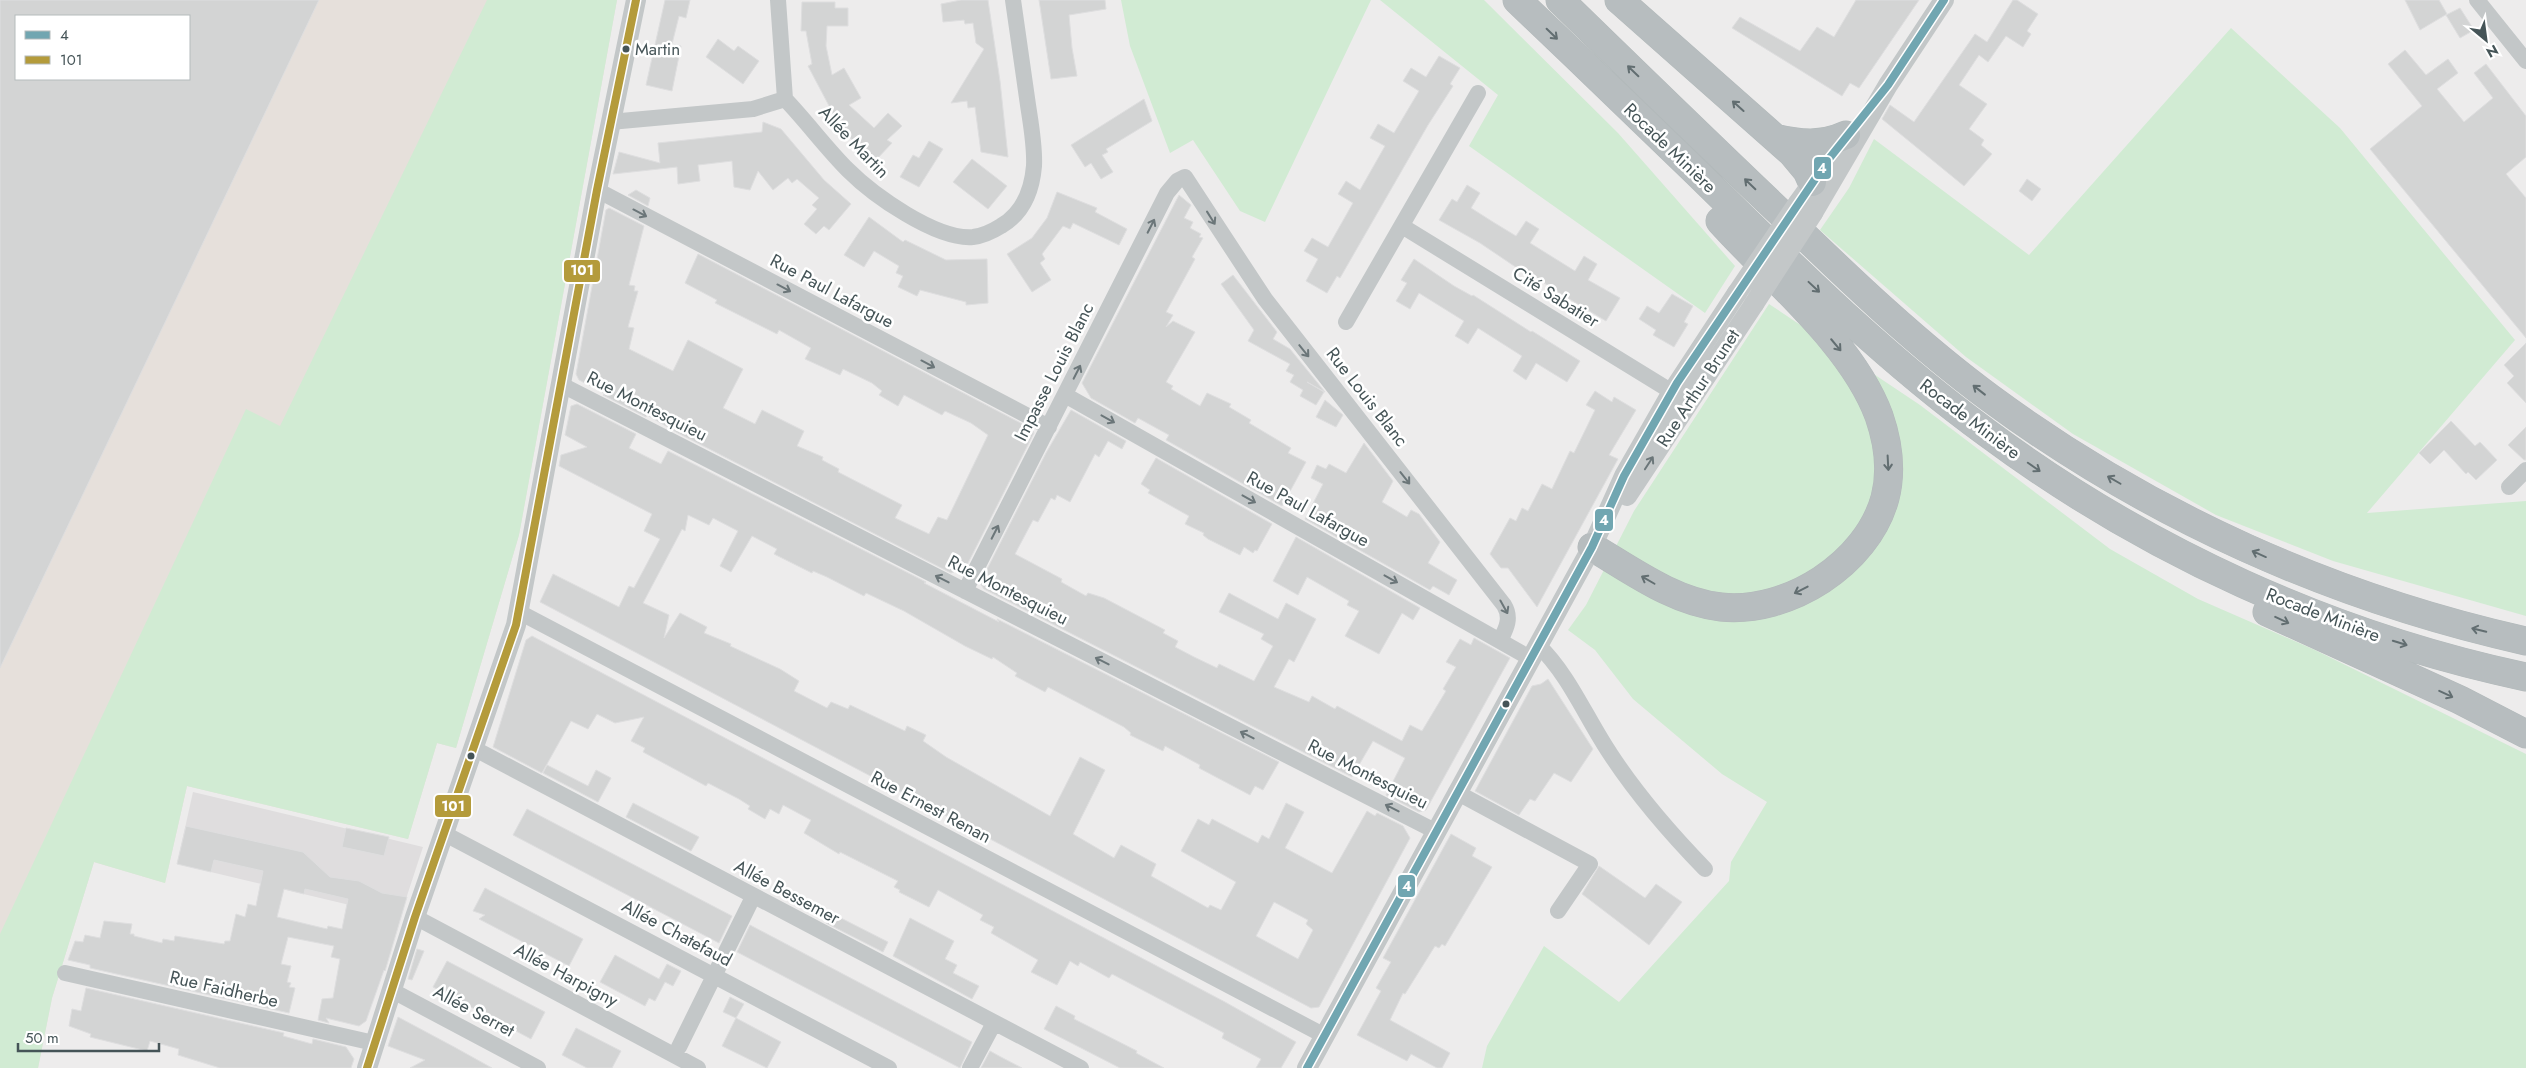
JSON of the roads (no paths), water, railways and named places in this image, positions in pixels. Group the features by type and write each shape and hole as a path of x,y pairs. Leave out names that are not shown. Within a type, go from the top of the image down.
{"highway":[{"name":"Rocade Minière","path":"1517,0 1870,339 1962,414 2059,483 2186,556 2274,597 2363,631 2436,654 2526,677"},
{"name":"Rocade Minière","path":"1560,0 1822,254 1904,328 1989,398 2047,438 2109,477 2207,531 2304,573 2418,613 2526,641"},
{"path":"1619,0 1801,162 1810,202"},
{"path":"1775,138 1794,142 1815,143 1834,140 1846,135"},
{"path":"1592,547 1655,584 1684,598 1720,607 1748,607 1791,595 1833,571 1865,538 1884,500 1888,473 1886,445 1879,416 1867,389 1851,364 1827,335 1707,206 1697,174"},
{"path":"2186,556 2201,580 2286,622 2460,700 2526,734"}],"street":[{"path":"369,1067 374,1044 415,917 506,660 519,612 610,122 636,0"},
{"path":"610,122 753,109 785,99 778,0"},
{"name":"Allée Martin","path":"785,99 810,125 838,160 871,191 918,220 962,236 973,237 994,230 1014,217 1031,188 1034,166 1033,144 1013,0"},
{"path":"1810,202 1944,0"},
{"path":"2477,0 2526,61"},
{"path":"1810,202 1846,135 1888,85"},
{"path":"1346,322 1478,93"},
{"name":"Impasse Louis Blanc","path":"965,591 1168,193 1177,181 1185,177"},
{"name":"Rue Louis Blanc","path":"1185,177 1264,299 1504,605 1507,610 1508,623 1500,641"},
{"name":"Rue Paul Lafargue","path":"597,190 1049,427"},
{"name":"Rue Arthur Brunet","path":"1307,1068 1456,792 1592,547 1624,476 1680,397 1810,202"},
{"name":"Cité Sabatier","path":"1402,226 1680,397"},
{"name":"Rue Montesquieu","path":"562,385 1435,831"},
{"name":"Rue Paul Lafargue","path":"1065,395 1500,641 1534,651 1558,666 1603,742 1626,776 1705,869"},
{"path":"2509,487 2526,470"},
{"name":"Rue Ernest Renan","path":"519,612 1325,1036"},
{"name":"Allée Bessemer","path":"475,748 753,897 1081,1068"},
{"path":"1456,792 1590,864 1558,911"},
{"name":"Allée Chatefaud","path":"445,834 889,1068"},
{"path":"679,1047 753,897"},
{"name":"Allée Harpigny","path":"415,917 698,1068"},
{"name":"Rue Faidherbe","path":"65,973 374,1044"},
{"name":"Allée Serret","path":"391,990 538,1068"},
{"path":"970,1068 994,1023"}],"place":[{"name":"Martin","path":"626,49"}]}
